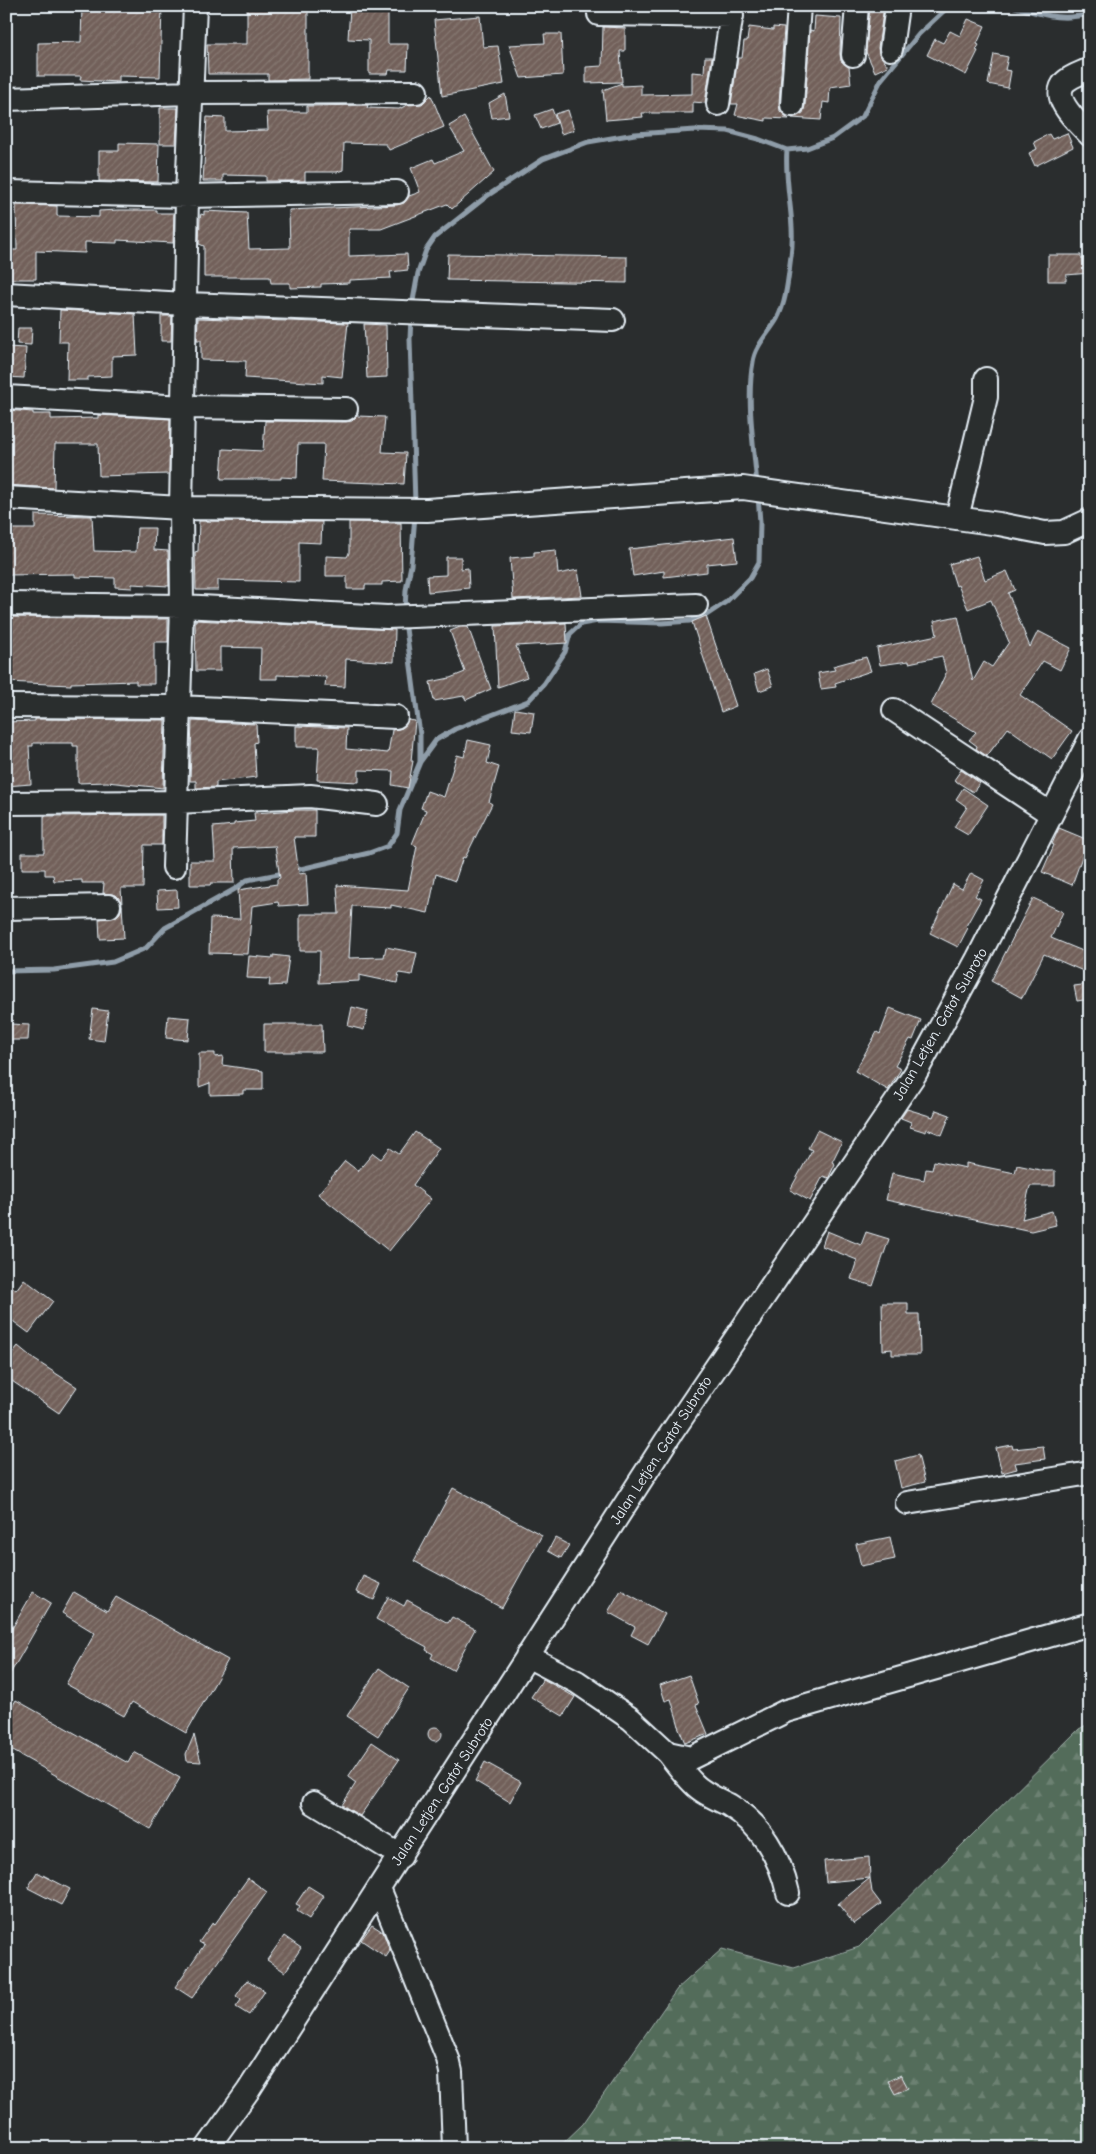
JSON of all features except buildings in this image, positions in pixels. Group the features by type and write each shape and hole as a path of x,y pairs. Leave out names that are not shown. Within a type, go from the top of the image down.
{"street":[{"path":"174,867 177,707 182,606 181,508 187,196 195,6"},
{"path":"792,105 799,6"},
{"path":"853,55 857,6"},
{"path":"891,50 897,6"},
{"path":"599,14 733,11 718,104"},
{"path":"1090,69 1064,83 1061,91 1062,101 1066,109 1090,135"},
{"path":"6,99 190,93 416,92"},
{"path":"6,192 187,196 397,192"},
{"path":"6,294 186,304 613,320"},
{"path":"957,518 986,397 986,379"},
{"path":"6,397 184,407 346,410"},
{"path":"6,498 181,508 427,510 743,488 957,518 1054,534 1064,532 1090,520"},
{"path":"6,604 182,606 387,618 696,604"},
{"path":"6,706 177,707 396,717"},
{"path":"894,710 1051,814"},
{"name":"Jalan Letjen. Gatot Subroto","path":"207,2148 248,2091 401,1856 666,1441 915,1074 978,958 1090,739"},
{"path":"6,803 176,802 310,796 377,804"},
{"path":"6,908 109,906"},
{"path":"907,1503 1090,1473"},
{"path":"668,1753 691,1758 786,1711 1090,1624"},
{"path":"527,1656 577,1682 631,1719 668,1753 694,1784 731,1806 749,1820 762,1834 775,1855 788,1893"},
{"path":"314,1803 401,1856"},
{"path":"379,1888 448,2059 451,2072 454,2148"}],"green space":[{"path":"1090,1723 1090,2148 558,2148 583,2124 677,1989 722,1949 794,1968 859,1947 1079,1729"}],"waterway":[{"path":"412,306 418,273 426,250 435,237 487,196 543,159 588,142 635,134 695,130 728,131 758,139 787,150 807,148 833,138 863,116 881,80 919,34 949,6"},
{"path":"1012,6 1060,17 1080,16 1090,13"},
{"path":"757,485 751,423 751,376 756,351 777,319 787,288 792,242 787,150"},
{"path":"411,317 415,504"},
{"path":"420,762 436,740 455,729 528,701 544,684 565,652 570,634 581,624 598,621 662,623 690,621 705,616 726,602 750,578 759,562 760,522 758,496"},
{"path":"405,610 415,515"},
{"path":"292,871 369,853 388,846 397,833 400,810 420,762 420,735 405,621"},
{"path":"6,971 54,970 113,962 146,948 165,928 235,889 247,880 284,873"}]}
